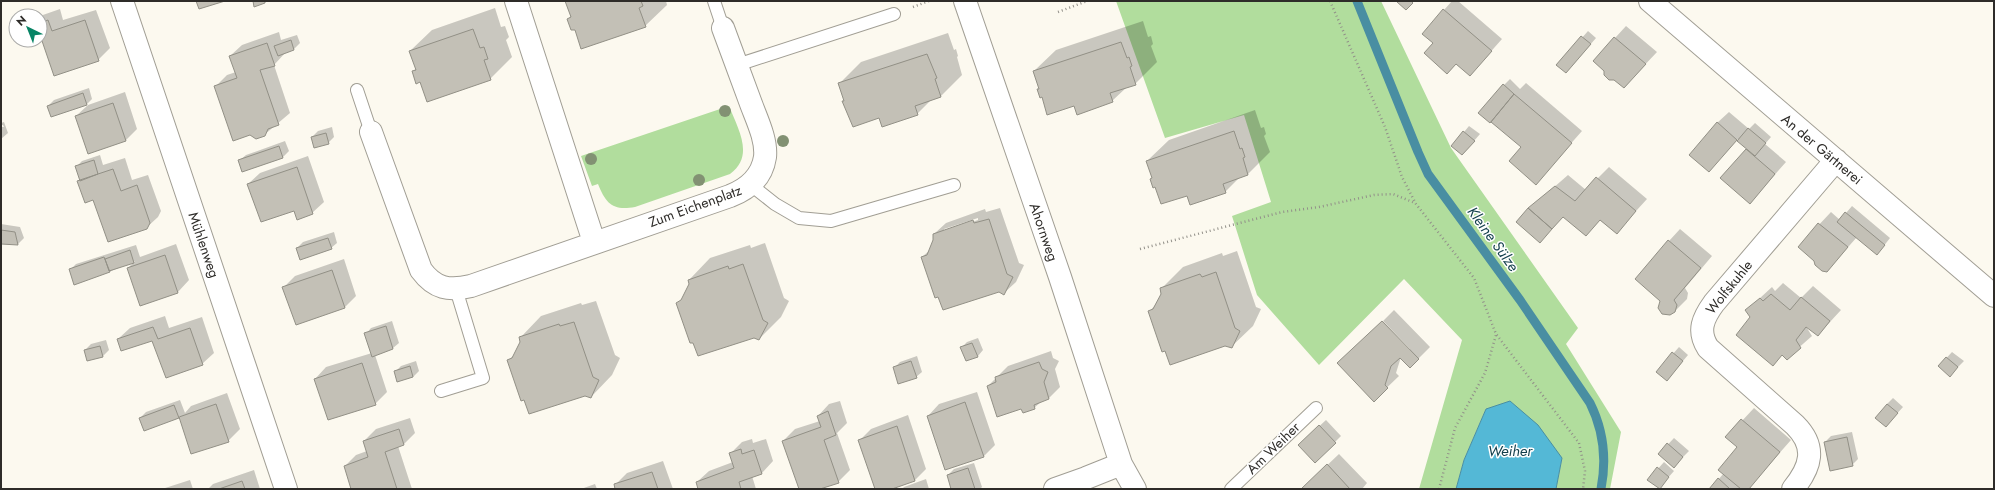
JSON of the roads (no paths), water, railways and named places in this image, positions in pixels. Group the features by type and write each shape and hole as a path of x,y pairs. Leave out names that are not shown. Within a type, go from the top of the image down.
{"street":[{"name":"Mühlenweg","path":"122,1 286,489"},
{"path":"516,1 594,242"},
{"name":"Ahornweg","path":"965,1 1060,277 1121,464 1135,489"},
{"name":"An der Gärtnerei","path":"1650,1 1994,296"},
{"name":"Zum Eichenplatz","path":"371,132 421,270 436,286 444,289 456,289 471,286 741,192 751,184 763,166 764,146 760,129 723,28"},
{"name":"Wolfskuhle","path":"1793,489 1804,476 1810,460 1809,448 1804,436 1795,425 1708,348 1701,334 1702,325 1714,303 1836,160"},
{"path":"1055,489 1121,464"}],"lane":[{"path":"714,1 723,28"},
{"path":"737,66 894,14"},
{"path":"357,90 371,132"},
{"path":"751,184 775,204 799,218 831,221 954,185"},
{"path":"441,391 483,378 456,289"},
{"name":"Am Weiher","path":"1231,489 1316,408"}],"water":[{"name":"Weiher","path":"1510,401 1538,425 1562,458 1556,489 1456,489 1464,460 1486,409"}],"waterway":[{"name":"Kleine Sülze","path":"1357,1 1428,174 1520,300 1590,403 1595,413 1603,445 1604,466 1601,489"}]}
